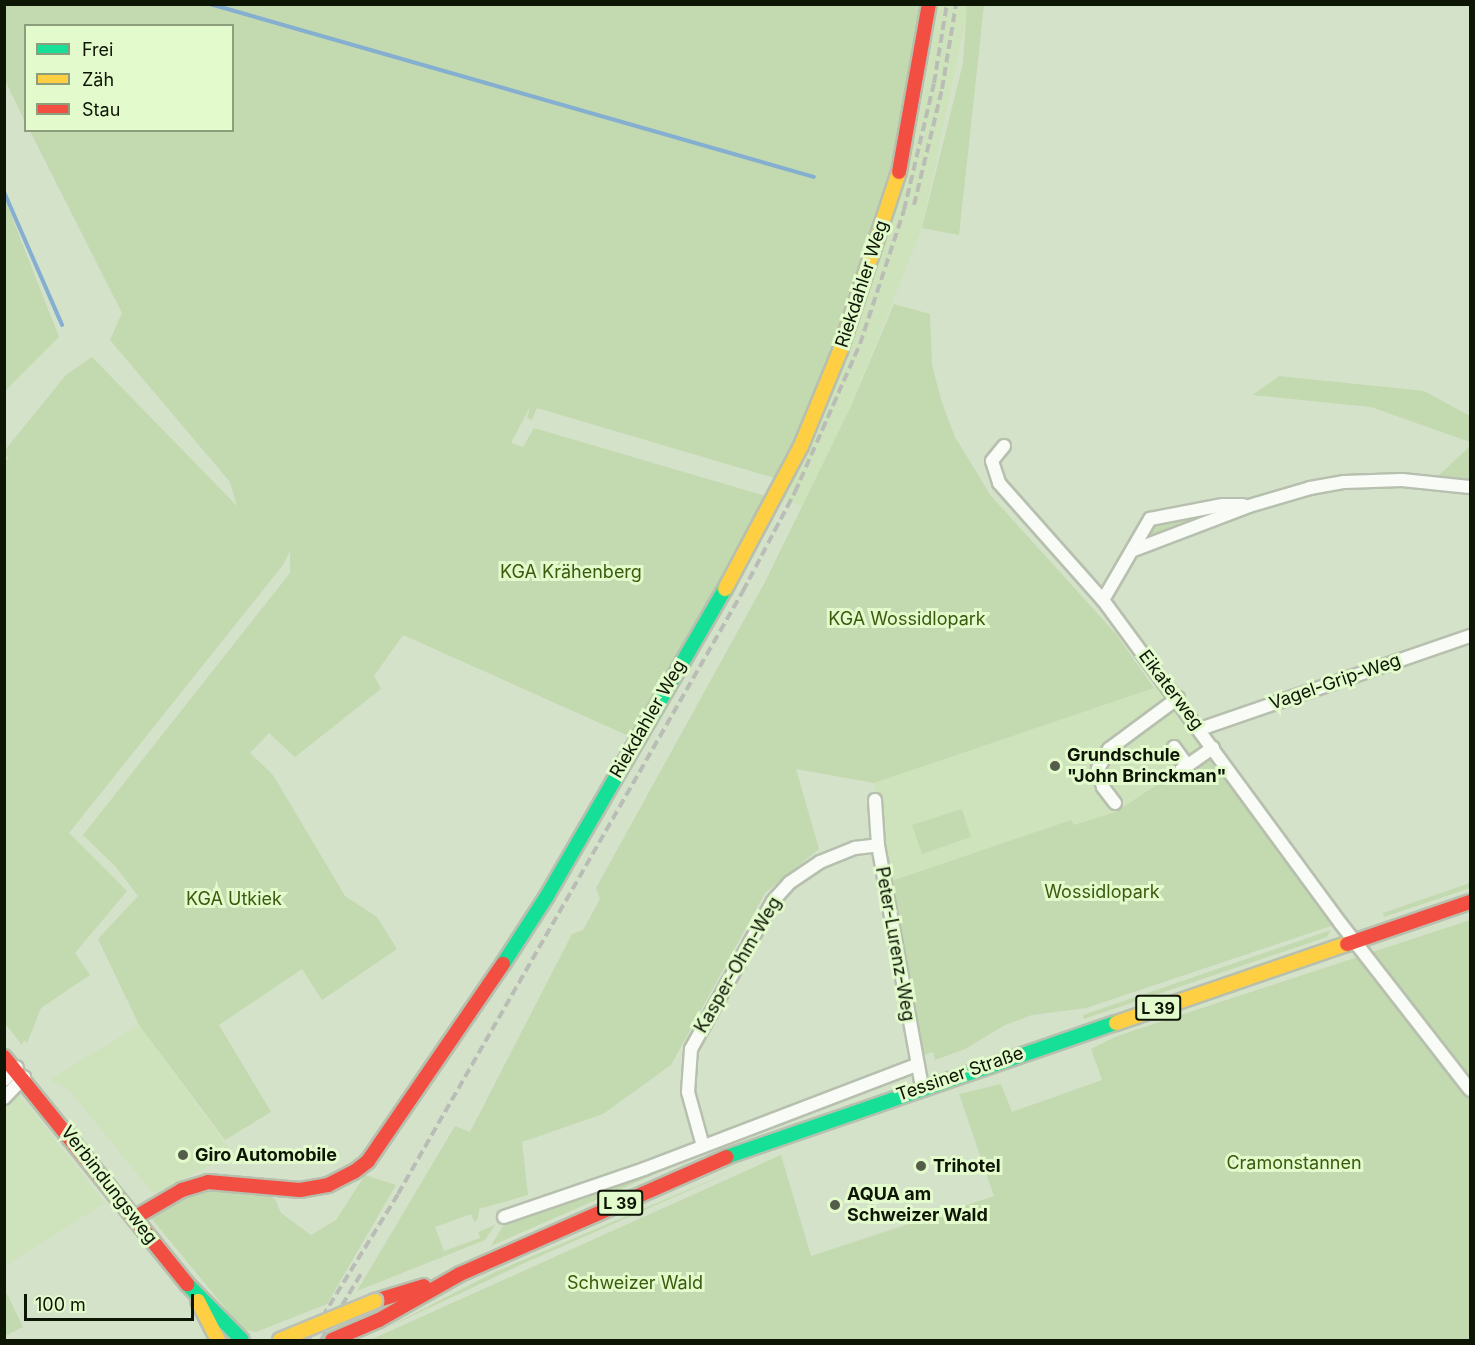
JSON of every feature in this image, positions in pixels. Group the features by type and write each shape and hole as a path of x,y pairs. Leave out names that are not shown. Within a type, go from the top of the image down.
{"main road":[{"name":"Riekdahler Weg","path":"134,1218 173,1194 208,1182 300,1190 328,1185 354,1173 368,1161 511,952 547,896 744,555 801,446 840,351 900,165 929,4"},
{"name":"Tessiner Straße","path":"332,1341 358,1330 460,1274 720,1158 922,1087 1470,902"},
{"name":"Verbindungsweg","path":"4,1047 21,1072 194,1293 242,1341"},
{"name":"Verbindungsweg","path":"4,1057 21,1072"},
{"name":"Tessiner Straße","path":"280,1341 375,1301 460,1274"},
{"name":"Verbindungsweg","path":"194,1293 218,1341"}],"street":[{"name":"Eikaterweg","path":"1004,446 992,461 999,483 1103,600 1178,698 1336,918 1470,1090"},
{"path":"1134,550 1249,506 1344,482 1441,482 1470,487"},
{"path":"1103,600 1150,519 1223,505 1249,506"},
{"name":"Vagel-Grip-Weg","path":"1200,729 1470,636"},
{"path":"1115,803 1103,787 1098,769 1109,749 1178,698"},
{"path":"1174,747 1184,768 1213,748"},
{"name":"Peter-Lurenz-Weg","path":"875,800 878,845 916,1065 922,1087"},
{"name":"Kasper-Ohm-Weg","path":"703,1146 688,1092 691,1049 773,901 795,877 820,862 855,848 878,845"},
{"name":"Tessiner Straße","path":"504,1217 703,1146 916,1065"},
{"path":"4,1080 21,1072"},
{"path":"4,1098 21,1072"}],"shaded area":[{"path":"938,5 969,5 922,228 851,406 802,506 781,500 831,395 870,290 921,107"},
{"name":"Grundschule \"John Brinckman\"","path":"1164,679 1210,749 1116,812 1073,826 1071,820 885,884 874,783 1154,688"},
{"path":"139,1025 233,1154 160,1191 152,1192 68,1089 49,1080"},
{"path":"4,1075 105,1203 5,1266 4,1266"}],"green space":[{"path":"5,5 923,5 897,145 879,207 840,334 778,479 537,408 532,420 527,418 531,405 511,443 523,447 534,428 769,497 631,737 403,635 374,676 381,689 295,757 269,733 250,753 273,775 345,896 377,917 397,949 322,1000 302,969 219,1025 271,1112 225,1140 139,1025 98,939 138,896 116,867 83,835 290,573 290,551 283,565 69,833 127,891 75,953 90,975 41,1008 27,1043 24,1040 22,1045 4,1022 4,463 8,459 5,450 66,375 92,357 237,506 230,482 110,340 122,313 31,132 234,132 234,24 24,24 24,120 5,80"},
{"path":"967,5 984,5 959,235 922,228 963,63"},
{"path":"5,199 59,337 5,391"},
{"name":"KGA Wossidlopark","path":"894,304 930,314 932,365 942,403 955,437 991,496 1116,634 1154,688 874,783 796,769 819,849 765,893 671,1065 603,1114 522,1142 528,1195 479,1209 478,1219 474,1222 471,1214 435,1227 444,1251 480,1238 478,1232 495,1225 485,1240 357,1291 455,1126 470,1132 572,934 583,930 600,899 596,888 765,582 851,406"},
{"path":"1279,376 1424,391 1470,416 1470,442 1371,407 1253,395"},
{"path":"1470,446 1470,487 1436,478"},
{"path":"1222,513 1145,540 1158,521"},
{"name":"Wossidlopark","path":"1210,749 1332,920 1331,926 1086,1008 1032,1015 1005,1025 965,1049 935,1060 933,1052 916,1057 889,882 1071,820 1074,825 1116,812"},
{"path":"962,809 971,837 922,854 912,825"},
{"path":"1470,883 1470,888 1384,917 1383,913"},
{"name":"Cramonstannen","path":"1470,920 1470,1340 370,1340 781,1155 811,1256 994,1196 959,1094 1001,1084 1012,1112 1102,1080 1091,1049 1117,1036"},
{"path":"1331,930 1327,937 1084,1019 1083,1015"},
{"path":"908,1071 905,1078 701,1154 491,1246 505,1222"},
{"path":"742,1167 529,1261 382,1330 497,1271"},
{"path":"365,1175 396,1185 327,1304 256,1332 245,1330 234,1319 148,1214 204,1187 267,1193 275,1199 281,1213 311,1235 336,1220"},
{"path":"5,1290 23,1327 4,1336"}],"waterway":[{"path":"210,4 814,177"},
{"path":"4,192 62,325"}],"railway":[{"path":"308,1340 398,1194 743,591 795,492 860,344 904,210 934,83 947,4"},
{"path":"914,205 942,89 956,4"},
{"path":"321,1340 361,1274"}],"traffic: fast":[{"path":"503,964 547,896 725,589"},
{"path":"726,1157 1116,1023"},
{"path":"187,1284 242,1340"}],"traffic: slow":[{"path":"725,589 801,446 840,351 899,172"},
{"path":"1116,1023 1347,944"},
{"path":"198,1301 218,1340"},
{"path":"280,1340 375,1301"}],"traffic: jam":[{"path":"899,172 929,4"},
{"path":"1347,944 1470,902"},
{"path":"134,1218 182,1190 208,1182 300,1190 328,1185 354,1172 368,1161 503,964"},
{"path":"4,1057 187,1284"},
{"path":"332,1340 379,1320 460,1274 726,1157"},
{"path":"375,1301 424,1286"}],"place":[{"name":"Grundschule \"John Brinckman\"","path":"1055,766"},
{"name":"Giro Automobile","path":"183,1155"},
{"name":"Trihotel","path":"921,1166"},
{"name":"AQUA am Schweizer Wald","path":"835,1205"}],"park label":[{"name":"KGA Krähenberg","path":"571,572"},
{"name":"KGA Utkiek","path":"234,899"},
{"name":"Schweizer Wald","path":"635,1283"}]}
